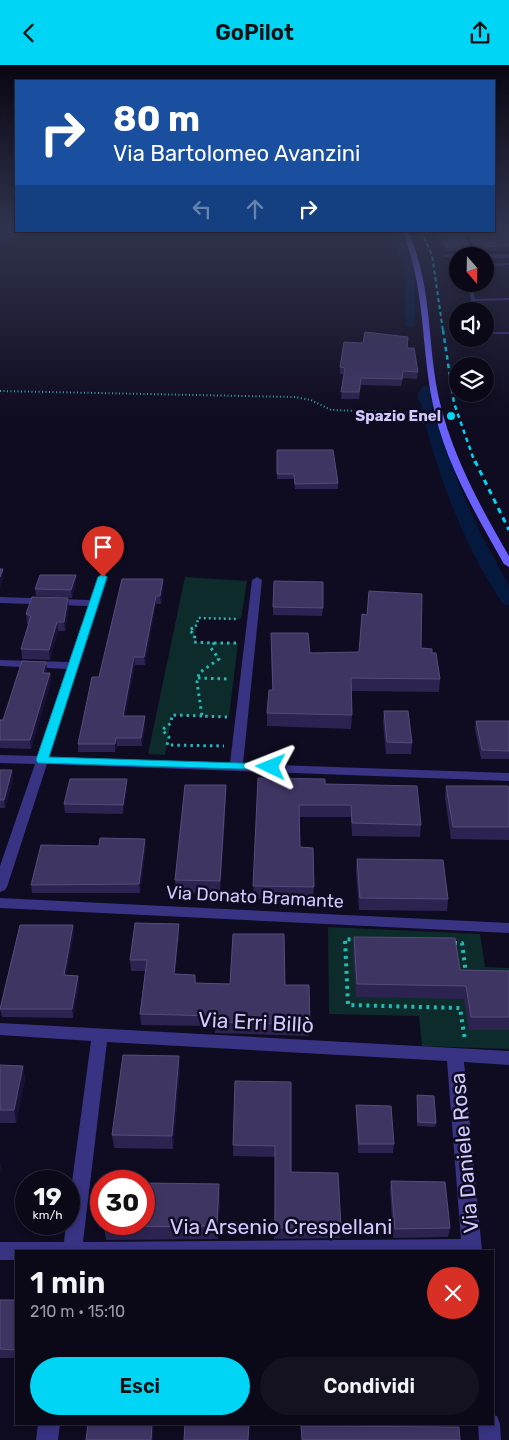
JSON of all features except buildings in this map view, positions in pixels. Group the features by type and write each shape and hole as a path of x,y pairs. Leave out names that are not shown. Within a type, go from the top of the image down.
{"main road":[{"path":"423,290 440,413 449,449 509,565"}],"street":[{"path":"0,887 103,577"},
{"path":"236,766 257,580"},
{"path":"0,600 94,603"},
{"path":"0,663 74,666"},
{"path":"0,759 509,777"},
{"name":"Via Donato Bramante","path":"0,903 509,929"},
{"name":"Via Erri Billò","path":"0,1029 509,1058"},
{"path":"72,1250 100,1035"},
{"name":"Via Daniele Rosa","path":"455,1055 472,1250"},
{"name":"Via Arsenio Crespellani","path":"0,1251 15,1251"},
{"path":"47,1440 49,1425"},
{"path":"489,1425 490,1440"}],"lane":[{"path":"472,293 474,302"},
{"path":"473,299 509,299"},
{"path":"494,333 509,333"}],"path":[{"path":"0,391 294,397 311,400 331,410 440,413"},
{"path":"237,652 238,643 194,642 195,635 189,630 197,625 198,618 241,619 242,613"},
{"path":"202,716 198,678 199,673 219,659 211,648 214,643"},
{"path":"198,678 234,679"},
{"path":"224,752 224,746 167,745 169,737 162,730 171,723 172,715 228,717 230,707"},
{"path":"364,940 344,939 348,1005 460,1008 465,1041 474,1041"},
{"path":"446,943 462,943 467,977 475,977"}],"green space":[{"path":"185,577 247,581 241,619 198,618 194,642 238,643 229,717 172,715 165,755 148,754"},
{"path":"328,927 480,934 485,967 509,968 509,1049 422,1046 419,1016 329,1014"}],"waterway":[{"path":"410,290 410,325"},
{"path":"426,390 423,397 428,405 427,409"},
{"path":"429,416 452,488 484,556 509,600"}],"railway":[{"path":"437,290 443,331"},
{"path":"443,330 454,403 475,463"},
{"path":"475,461 509,530"}],"place":[{"name":"Spazio Enel","path":"451,416"}],"route":[{"path":"103,577 42,760 271,767"}]}
